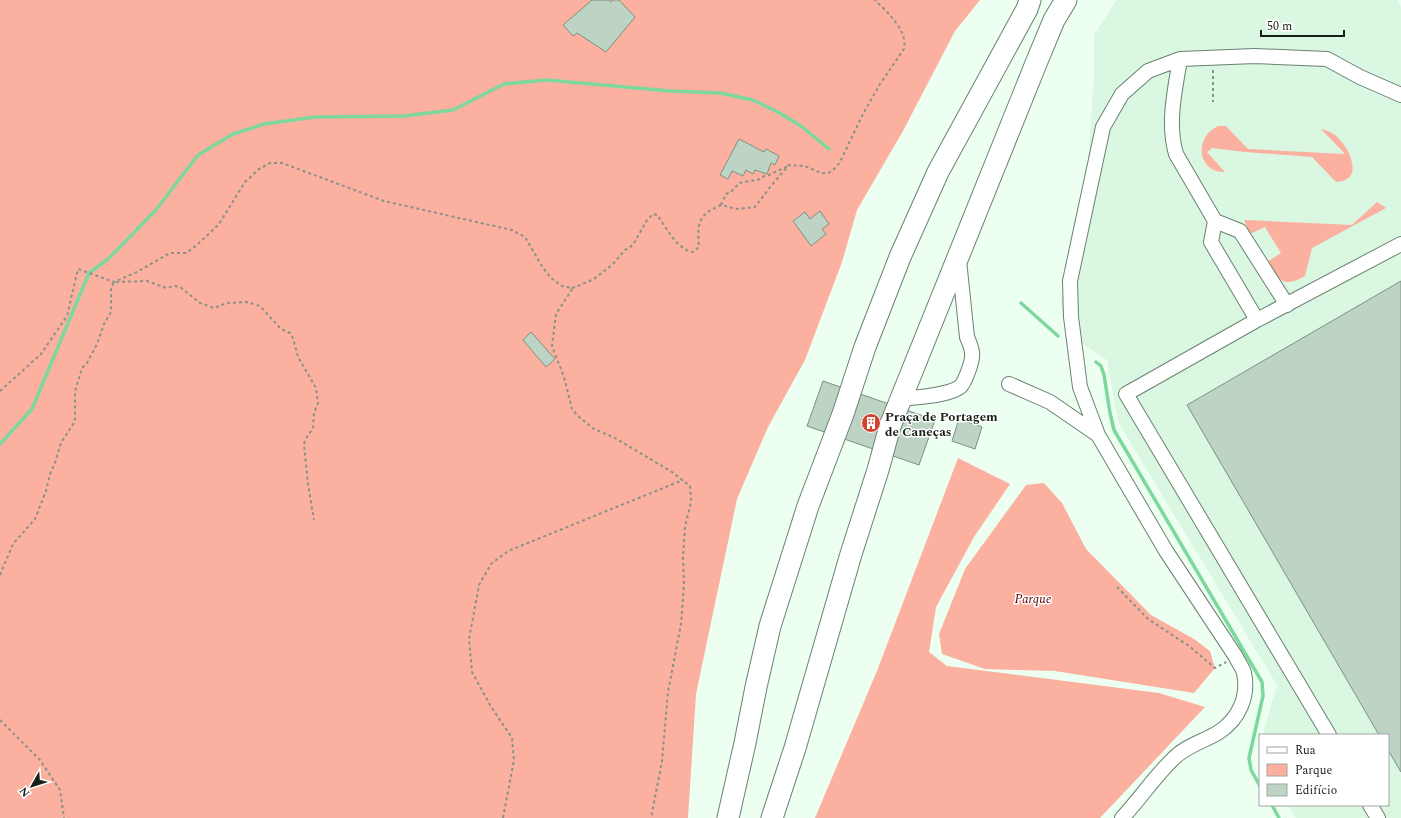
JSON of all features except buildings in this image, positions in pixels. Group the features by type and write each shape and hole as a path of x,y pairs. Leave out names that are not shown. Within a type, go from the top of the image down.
{"highway":[{"path":"772,818 795,748 890,426 1062,0"},
{"path":"1054,20 1066,0"},
{"path":"728,818 772,620 808,506 843,414 865,347 900,257 938,172 1030,3"}],"street":[{"path":"1122,818 1174,758 1192,745 1219,732 1228,725 1242,706 1245,691 1244,672 1236,657 1166,551 1098,435 1080,387 1070,316 1070,280 1103,127 1122,94 1148,71 1180,59 1255,56 1327,59 1401,96"},
{"path":"1180,59 1172,108 1173,142 1176,154 1214,221 1211,242 1257,320"},
{"path":"1380,86 1401,86"},
{"path":"1214,221 1240,231 1287,305"},
{"path":"1328,734 1126,394 1257,320 1401,244"},
{"path":"901,399 947,393 960,387 966,379 973,356 972,348 967,337 958,256"},
{"path":"1009,384 1050,402 1098,435"},
{"path":"1371,806 1378,818"}],"path":[{"path":"0,575 13,544 35,519 46,491 50,474 61,443 75,421 75,391 82,368 87,363 97,344 104,324 111,312 111,288 114,282 137,272 170,253 186,253 197,245 219,224 245,182 259,170 270,163 282,163 384,201 512,230 525,237 543,268 552,278 562,286 572,288 580,286 594,279 613,264 625,250 633,245 653,214 657,215 674,240 686,250 693,252 699,247 698,230 701,220 707,211 720,205 726,194 731,192 739,183 761,179 764,176 789,165 804,166 819,173 828,173 835,169 840,162 863,114 880,84 901,54 905,43 898,25 875,0"},
{"path":"1213,70 1213,102"},
{"path":"720,205 736,209 755,207 789,165"},
{"path":"0,391 41,354 67,316 78,269 114,282 147,281 166,288 175,286 180,287 200,303 214,308 227,303 250,303 260,306 281,330 290,333 293,338 298,357 316,388 318,404 314,413 313,428 305,440 304,445 314,520"},
{"path":"572,288 556,314 552,346 564,377 572,409 578,416 594,428 615,438 672,472 690,486 691,502 685,527 683,558 684,584 681,624 668,692 662,761 651,818"},
{"path":"503,818 514,760 512,738 490,705 472,672 469,639 479,585 491,564 508,551 683,480"},
{"path":"1117,587 1148,619 1189,646 1215,668 1236,657"},
{"path":"0,720 40,760 60,790 64,818"}],"shaded area":[{"path":"1117,0 1398,0 1401,7 1401,818 1296,818 1289,806 1389,806 1389,734 1263,734 1277,685 1118,422 1107,360 1066,332 1061,304 1063,280 1087,182 1094,75 1094,35"}],"green space":[{"path":"0,0 980,0 955,31 903,131 857,210 842,262 805,360 768,427 737,499 696,694 688,818 0,818"},
{"path":"1218,126 1226,126 1248,149 1345,154 1321,129 1332,133 1340,140 1349,154 1353,170 1350,176 1345,180 1336,182 1312,157 1212,148 1207,152 1225,172 1216,171 1209,167 1204,161 1202,146 1210,131"},
{"path":"1377,202 1386,208 1312,248 1305,276 1291,282 1286,282 1278,277 1267,262 1281,253 1265,227 1250,234 1244,220 1352,225"},
{"path":"958,458 1010,484 974,537 936,607 929,652 947,666 1159,693 1205,707 1100,818 815,818 877,671"},
{"name":"Parque","path":"1044,483 1062,503 1086,549 1151,615 1194,639 1210,651 1215,668 1194,693 1055,671 985,669 942,654 939,634 965,569 1026,485"}],"waterway":[{"path":"0,444 32,409 89,273 108,259 155,211 198,155 233,134 264,124 315,117 404,116 453,110 504,84 547,80 670,91 720,93 753,100 778,112 801,126 829,149"},
{"path":"1021,303 1058,336"},
{"path":"1096,362 1101,366 1104,375 1114,430 1262,682 1263,696 1249,758 1251,770 1259,784"},
{"path":"1273,806 1279,818"}],"place":[{"name":"Praça de Portagem de Caneças","path":"871,423"}]}
